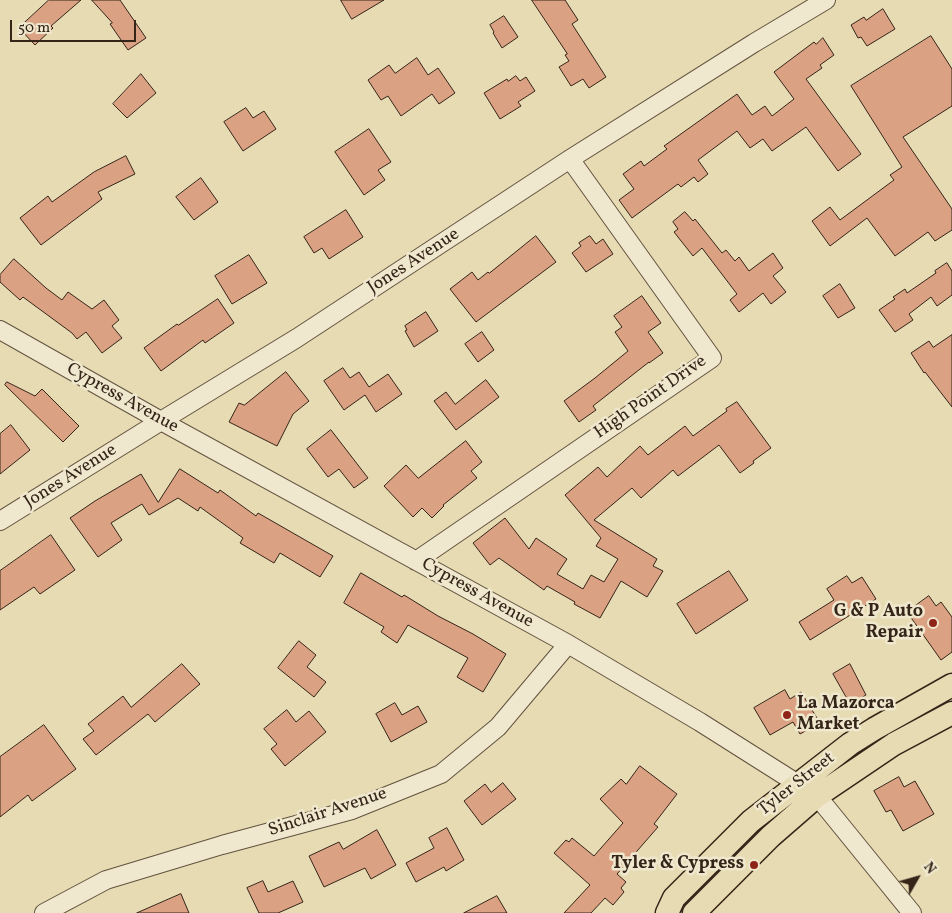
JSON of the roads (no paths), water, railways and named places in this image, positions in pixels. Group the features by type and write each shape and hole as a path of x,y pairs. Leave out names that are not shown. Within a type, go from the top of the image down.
{"main road":[{"name":"Tyler Street","path":"667,913 674,898 751,821 797,784 850,744 952,685"},
{"name":"Tyler Street","path":"694,913 771,836 817,796 894,744 952,713"}],"street":[{"name":"Jones Avenue","path":"0,521 297,338 570,159 826,0"},
{"name":"High Point Drive","path":"416,561 712,358 570,159"},
{"name":"Cypress Avenue","path":"0,330 161,421 568,644 700,722 817,796 912,913"},
{"name":"Sinclair Avenue","path":"44,913 106,880 222,845 352,810 440,774 498,727 568,644"}],"place":[{"name":"G & P Auto Repair","path":"933,623"},
{"name":"La Mazorca Market","path":"787,715"},
{"name":"Tyler & Cypress","path":"754,865"}]}
